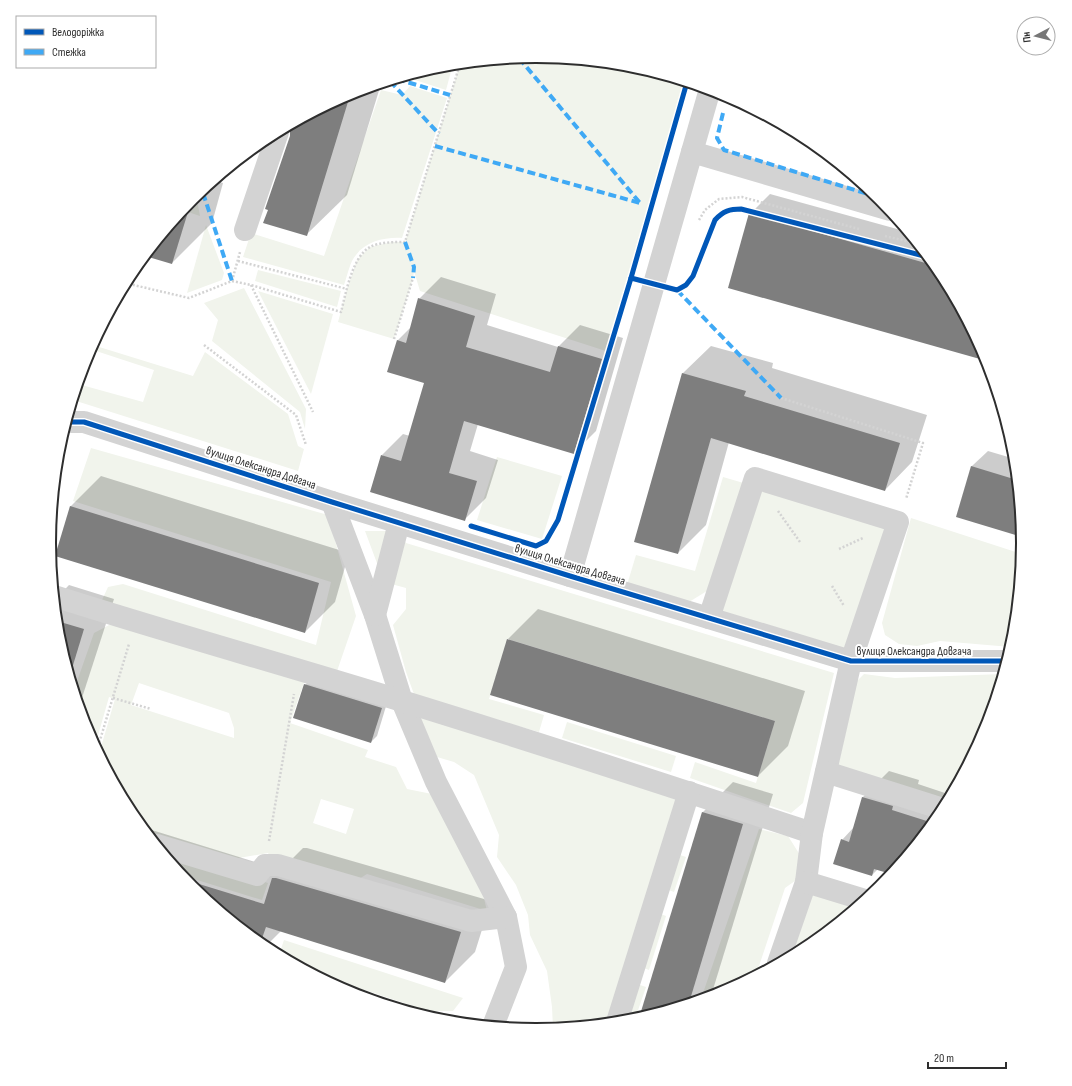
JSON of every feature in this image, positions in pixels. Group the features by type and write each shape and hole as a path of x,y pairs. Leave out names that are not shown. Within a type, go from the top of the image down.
{"street":[{"path":"570,576 708,95"},
{"path":"245,230 275,140"},
{"path":"692,152 877,206"},
{"name":"вулиця Олександра Довгача","path":"71,422 84,422 399,523 851,661 1001,661"},
{"path":"708,618 755,478 898,522 851,661 812,833 806,882 780,956"},
{"path":"332,502 375,615 402,701 436,782 506,917 516,967 495,1021"},
{"path":"375,615 399,523"},
{"path":"59,598 135,622 402,701 689,792 812,833"},
{"path":"826,772 937,807"},
{"path":"618,1016 689,792"},
{"path":"165,848 257,875 265,865 278,865 471,921 506,917"},
{"path":"806,882 858,898"}],"path":[{"path":"132,285 189,298 232,281 251,285 341,312 357,260 370,247 392,242 405,242 458,69"},
{"path":"695,226 706,210 719,199 742,197 864,230"},
{"path":"232,281 245,230"},
{"path":"879,234 909,242"},
{"path":"238,261 347,289"},
{"path":"394,340 413,278"},
{"path":"251,285 313,412"},
{"path":"204,345 296,415 306,445"},
{"path":"781,398 923,443 898,522"},
{"path":"100,741 135,622"},
{"path":"265,865 298,670"},
{"path":"113,698 151,709"}],"shaded area":[{"path":"505,64 567,64 630,72 686,87 609,352 420,291 414,271 394,339 338,322 357,260 370,247 392,242 405,242 458,69"},
{"path":"451,71 446,90 415,80 416,78"},
{"path":"410,86 447,98 402,238 383,239 371,243 360,250 352,261 344,285 243,257 251,233 324,256 381,90 402,95"},
{"path":"198,203 200,216 189,212"},
{"path":"206,225 224,273 222,280 187,293"},
{"path":"258,270 341,291 337,307 255,281"},
{"path":"244,288 306,409 305,429 300,412 212,341 218,320 204,303"},
{"path":"258,291 333,314 311,394"},
{"path":"99,347 193,376 205,352 288,414 298,446 304,449 298,471 77,401 83,385 143,402 154,370 97,351"},
{"path":"91,448 328,515 356,616 335,677 102,600 108,587 123,584 316,645 331,582 73,501"},
{"path":"497,457 562,476 542,539 477,520"},
{"path":"723,477 747,484 715,586 689,602 627,585 636,555 695,571"},
{"path":"755,478 898,522 851,661 709,618"},
{"path":"911,518 1016,552 1012,606 1005,646 940,641 917,646 899,644 885,635 882,623"},
{"path":"365,531 397,531 406,543 834,673 803,803 791,813 690,778 695,762 756,783 775,721 508,639 489,699 544,715 539,732 415,697 406,672 393,625 406,609 406,588 384,582"},
{"path":"111,624 306,677 290,723 368,750 365,757 396,767 407,789 432,794 480,882 487,911 367,874 354,882 272,860 268,853 227,860 158,839 137,810 120,783 102,745 115,699 109,697 98,737 77,682 94,633","holes":["139,683 229,713 234,728 234,738 131,705","321,799 354,809 346,834 313,823"]},
{"path":"864,674 895,678 998,674 991,697 979,727 952,783 942,798 838,766 857,681"},
{"path":"420,717 678,797 613,1017 553,1022 547,971 530,935 528,915 516,885 497,857 499,835 474,775 454,762 437,757"},
{"path":"567,722 676,756 671,772 562,738"},
{"path":"759,829 788,836 800,855 799,878 785,888 758,968 703,993"},
{"path":"170,853 268,883 262,900 194,879"},
{"path":"677,854 686,857 674,892 666,889"},
{"path":"807,890 852,904 828,924 789,951"},
{"path":"658,913 666,916 649,970 641,967"},
{"path":"284,940 463,998 453,1011 425,1010 351,986 296,959 281,949"},
{"path":"637,984 646,987 637,1012 627,1014"}],"building":[{"path":"348,102 307,236 263,223 268,210 265,209 290,136 290,131 296,127"},
{"path":"749,213 926,263 952,303 979,359 728,288"},
{"path":"187,214 172,264 150,258"},
{"path":"418,298 475,316 466,347 550,372 558,346 602,359 574,454 464,421 449,473 477,481 465,521 370,492 381,455 401,461 424,383 387,372 397,340 406,343"},
{"path":"682,373 746,391 744,396 900,443 885,491 711,438 678,554 634,542"},
{"path":"971,466 1012,478 1016,535 956,517"},
{"path":"70,506 319,583 305,633 56,556 56,552"},
{"path":"63,623 84,629 72,668"},
{"path":"507,639 775,721 758,777 490,695"},
{"path":"304,684 382,708 371,743 293,718"},
{"path":"862,797 893,806 892,810 927,821 897,859 884,872 874,869 872,876 833,864 841,839 849,842"},
{"path":"702,812 743,824 691,998 641,1011"},
{"path":"272,878 276,878 461,932 445,983 266,927 262,937 220,904 199,884 264,904"}],"marked path":[{"path":"524,63 640,203"},
{"path":"404,81 450,95"},
{"path":"393,85 439,134"},
{"path":"723,113 717,138 724,150 863,192"},
{"path":"435,146 640,203"},
{"path":"204,197 232,281"},
{"path":"405,242 414,267 413,278"},
{"path":"677,290 781,398"}],"cycle path":[{"path":"631,278 686,87"},
{"path":"471,526 536,546 546,541 558,520 631,278 677,290 686,285 693,276 715,220 724,213 733,209 741,209 920,255"},
{"path":"71,422 84,422 332,502 851,661 1001,661"}]}
